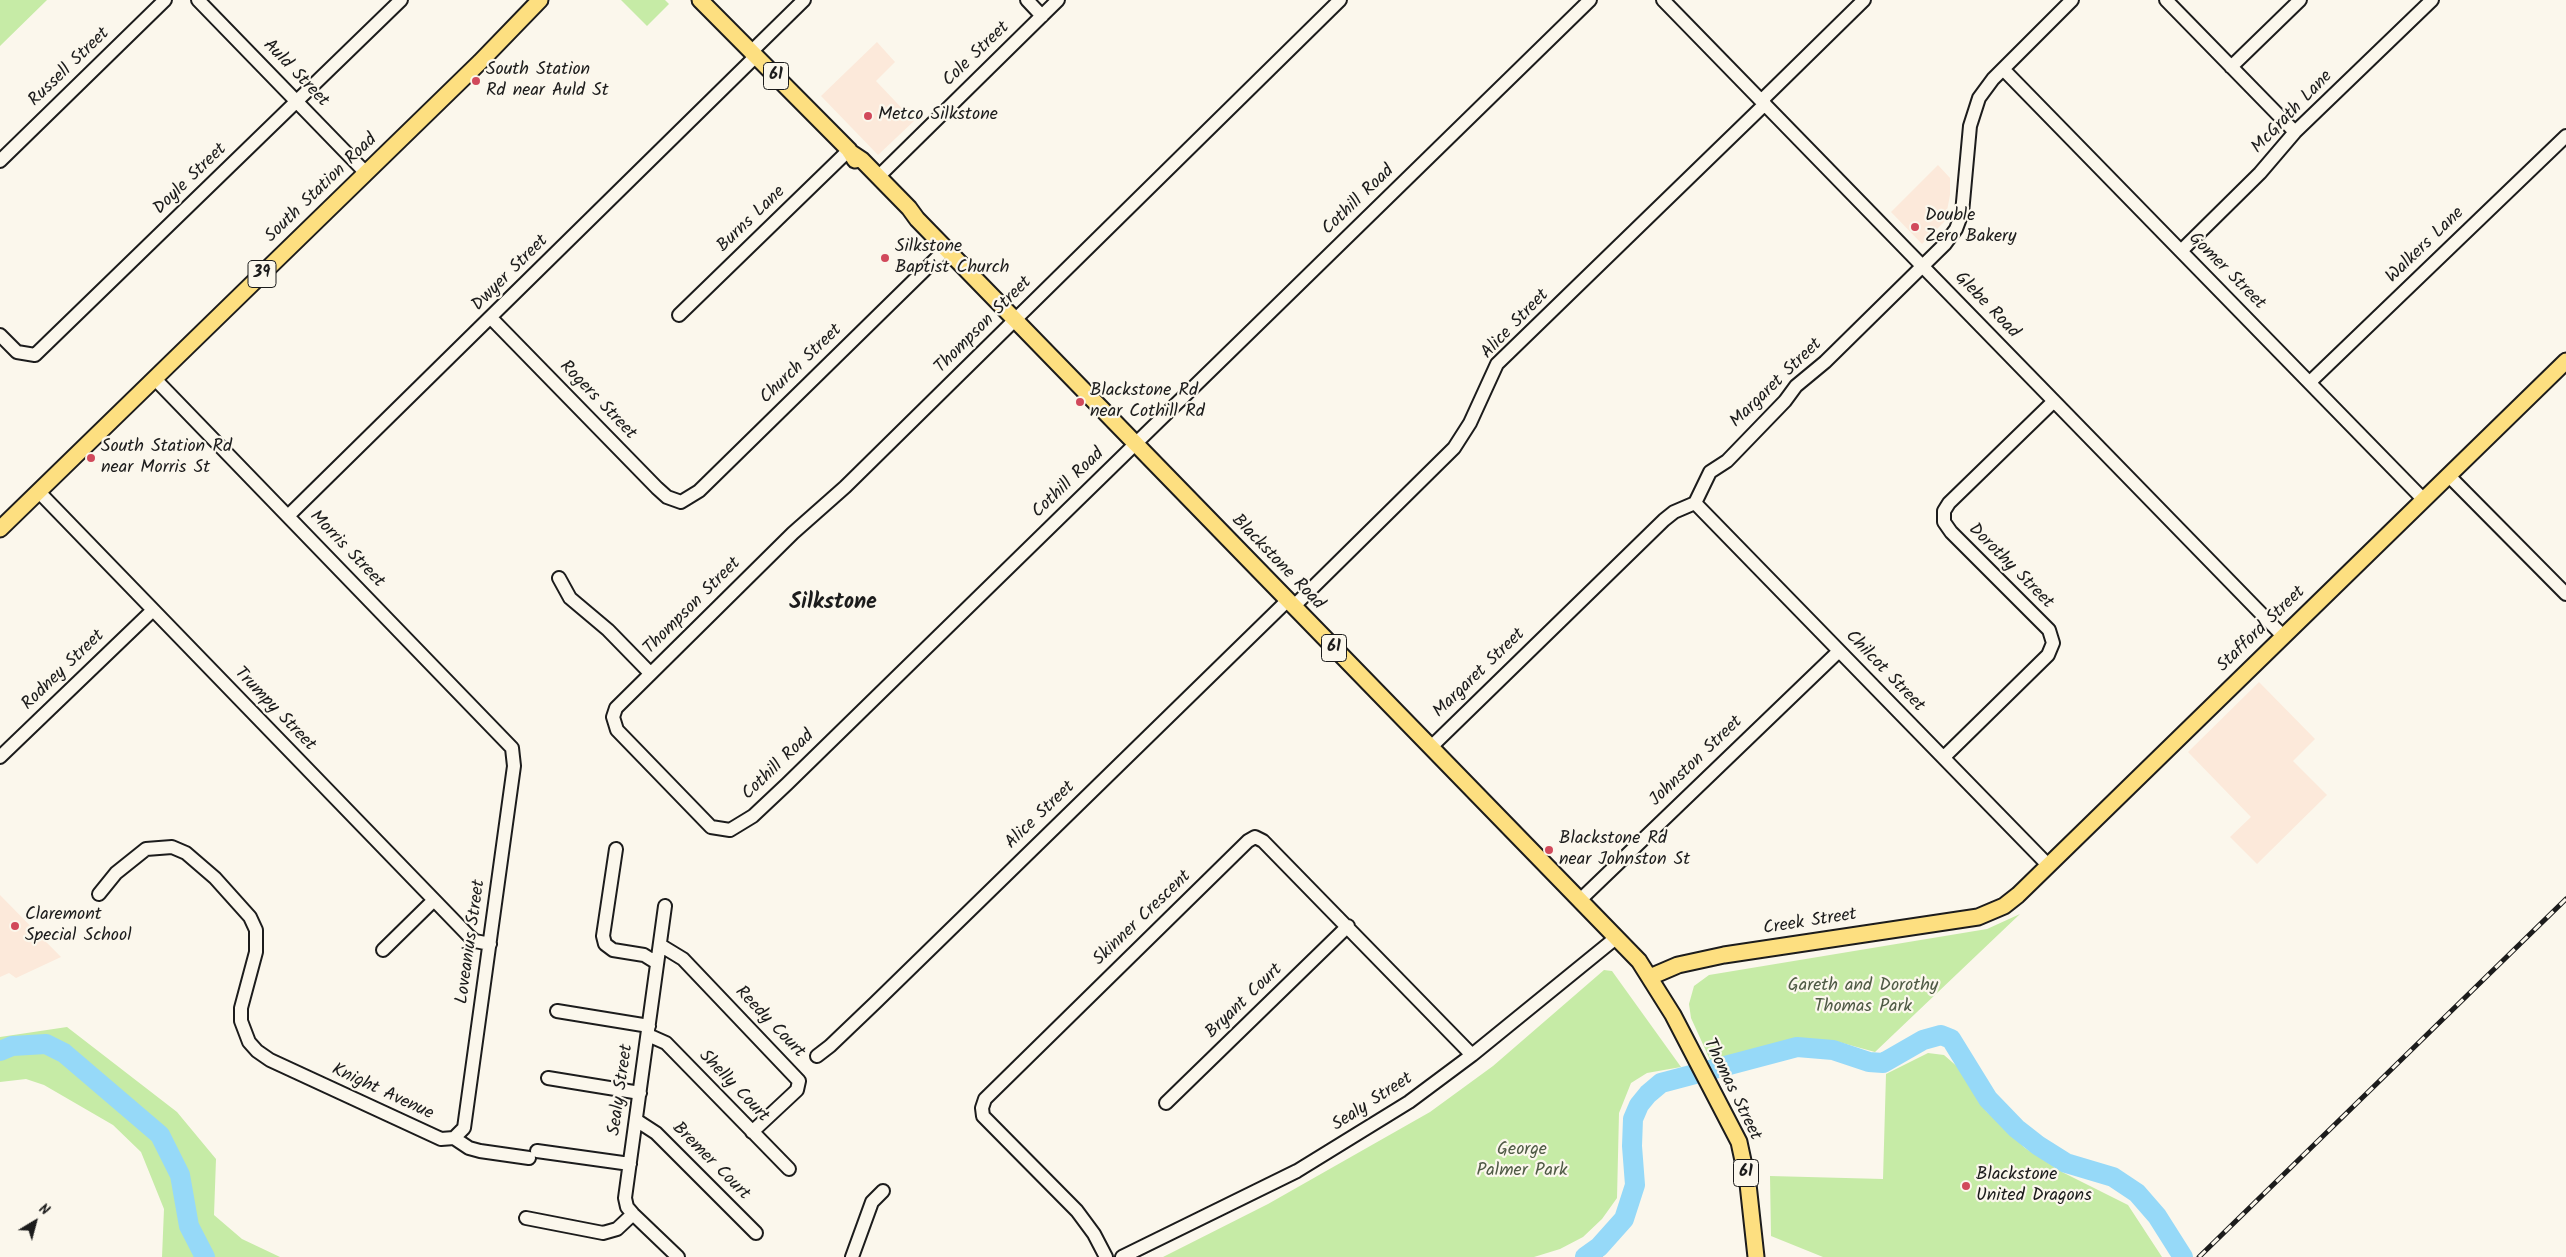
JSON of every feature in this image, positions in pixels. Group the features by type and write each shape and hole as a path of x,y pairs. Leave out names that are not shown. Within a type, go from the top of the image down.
{"main road":[{"name":"South Station Road","path":"0,530 366,173 540,0"},
{"name":"Blackstone Road","path":"700,0 849,151 862,160 909,208 917,219 1014,320 1616,937 1650,977"},
{"name":"Blackstone Road","path":"849,151 857,164 904,213 917,219"},
{"name":"Stafford Street","path":"1978,916 1994,912 2008,903 2566,360"},
{"name":"Creek Street","path":"1650,977 1678,965 1724,955 1978,916"},
{"name":"Thomas Street","path":"1650,977 1685,1037 1739,1142 1748,1184 1756,1257"}],"street":[{"name":"Russell Street","path":"0,161 165,0"},
{"name":"Auld Street","path":"198,0 366,173"},
{"name":"Doyle Street","path":"0,336 17,352 35,356 401,0"},
{"name":"Dwyer Street","path":"288,516 492,318 754,54 804,0"},
{"path":"1027,0 1042,16"},
{"name":"Cole Street","path":"878,177 1058,0"},
{"name":"Thompson Street","path":"650,674 1340,0"},
{"name":"Cothill Road","path":"650,674 616,708 613,723 625,739 711,827 730,830 752,816 787,784 1590,0"},
{"name":"Glebe Road","path":"1663,0 2283,636"},
{"name":"Alice Street","path":"817,1056 830,1046 1454,448 1470,422 1497,364 1864,0"},
{"name":"Margaret Street","path":"1431,747 1664,520 1674,512 1695,503 1710,472 1727,461 1785,401 1796,386 1825,362 1951,238 1960,221 1964,204 1970,126 1974,110 1984,89 2072,0"},
{"path":"2166,0 2295,132"},
{"path":"2231,67 2300,0"},
{"name":"McGrath Lane","path":"2181,251 2260,173 2295,132 2432,0"},
{"name":"Gomer Street","path":"2004,69 2423,500"},
{"name":"Walkers Lane","path":"2310,382 2566,136"},
{"name":"Burns Lane","path":"679,315 849,151"},
{"name":"Church Street","path":"681,502 699,491 946,249"},
{"name":"Rogers Street","path":"492,318 657,488 668,497 681,502"},
{"name":"Morris Street","path":"155,378 512,748"},
{"name":"Dorothy Street","path":"1944,757 2048,655 2053,643 2049,630 1951,532 1944,522 1944,511 1949,502 2054,401"},
{"path":"2448,475 2566,594"},
{"name":"Trumpy Street","path":"38,492 434,900 475,941 490,944"},
{"name":"Chilcot Street","path":"1695,503 2048,865"},
{"path":"559,578 570,598 608,630 650,674"},
{"name":"Rodney Street","path":"0,758 152,610"},
{"name":"Johnston Street","path":"1580,900 1839,650"},
{"name":"Loveanius Street","path":"454,1138 464,1128 514,766 512,748"},
{"name":"Skinner Crescent","path":"1106,1257 1094,1234 1076,1211 983,1116 982,1108 985,1099 1248,841 1255,837 1264,840 1472,1055"},
{"name":"Knight Avenue","path":"100,894 116,873 146,849 172,848 186,853 199,862 250,917 256,930 256,952 241,1008 241,1021 249,1042 270,1060 441,1140 454,1138 469,1148 480,1151 630,1164"},
{"path":"616,849 603,936 605,944 613,950 644,955 657,963"},
{"path":"382,950 434,900"},
{"name":"Sealy Street","path":"665,906 625,1198 627,1207 633,1214 678,1257"},
{"name":"Bryant Court","path":"1166,1103 1348,926"},
{"name":"Sealy Street","path":"1122,1257 1297,1172 1409,1102 1472,1055 1616,937"},
{"name":"Reedy Court","path":"660,945 683,959 799,1081 797,1090 752,1132"},
{"name":"Shelly Court","path":"557,1012 648,1030 666,1043 789,1169"},
{"path":"548,1078 640,1093"},
{"name":"Bremer Court","path":"636,1120 656,1133 756,1233"},
{"path":"852,1257 872,1202 883,1191"},
{"path":"526,1218 603,1233 617,1229 633,1214"}],"shaded area":[{"path":"877,42 895,62 876,81 914,121 878,155 821,96"},
{"path":"1938,165 1950,178 1950,195 1945,221 1922,244 1891,212"},
{"path":"2259,682 2315,739 2293,761 2327,795 2257,864 2230,837 2251,817 2188,752"},
{"name":"Claremont Special School","path":"0,895 61,957 16,978 9,973 0,977"}],"green space":[{"path":"0,0 47,0 0,46"},
{"path":"621,0 665,0 669,4 647,26"},
{"name":"Gareth and Dorothy Thomas Park","path":"2020,914 1875,1052 1835,1041 1792,1041 1711,1062 1691,1018 1689,1004 1694,986 1709,975 1987,929"},
{"name":"George Palmer Park","path":"1604,970 1612,971 1681,1067 1647,1073 1631,1083 1619,1113 1617,1198 1602,1219 1583,1237 1560,1249 1534,1257 1163,1257 1268,1204 1430,1112 1493,1066"},
{"path":"67,1027 177,1112 216,1159 214,1215 242,1239 280,1257 162,1257 164,1209 141,1152 113,1125 44,1085 26,1079 0,1082 0,1037"},
{"path":"1928,1053 1944,1055 1960,1069 1986,1111 2025,1148 2062,1172 2128,1205 2162,1257 1823,1257 1771,1236 1770,1176 1883,1179 1886,1074"}],"waterway":[{"path":"1585,1257 1599,1247 1624,1219 1635,1185 1632,1146 1633,1119 1639,1105 1661,1083 1797,1047 1833,1050 1869,1062 1883,1063 1923,1040 1941,1035 1951,1039 1988,1099 2016,1128 2039,1146 2066,1163 2113,1177 2137,1193 2157,1216 2183,1257"},
{"path":"0,1051 12,1046 46,1044 64,1053 160,1135 180,1175 189,1226 205,1257"},
{"path":"1599,1247 1601,1257"}],"railway":[{"path":"2199,1257 2566,899"}],"place":[{"name":"South Station Rd near Auld St","path":"476,81"},
{"name":"Metco Silkstone","path":"868,116"},
{"name":"Double Zero Bakery","path":"1915,227"},
{"name":"Silkstone Baptist Church","path":"885,258"},
{"name":"Blackstone Rd near Cothill Rd","path":"1080,402"},
{"name":"South Station Rd near Morris St","path":"91,458"},
{"name":"Blackstone Rd near Johnston St","path":"1549,850"},
{"name":"Claremont Special School","path":"15,926"},
{"name":"Blackstone United Dragons","path":"1966,1186"}],"district":[{"name":"Silkstone","path":"833,604"}]}
